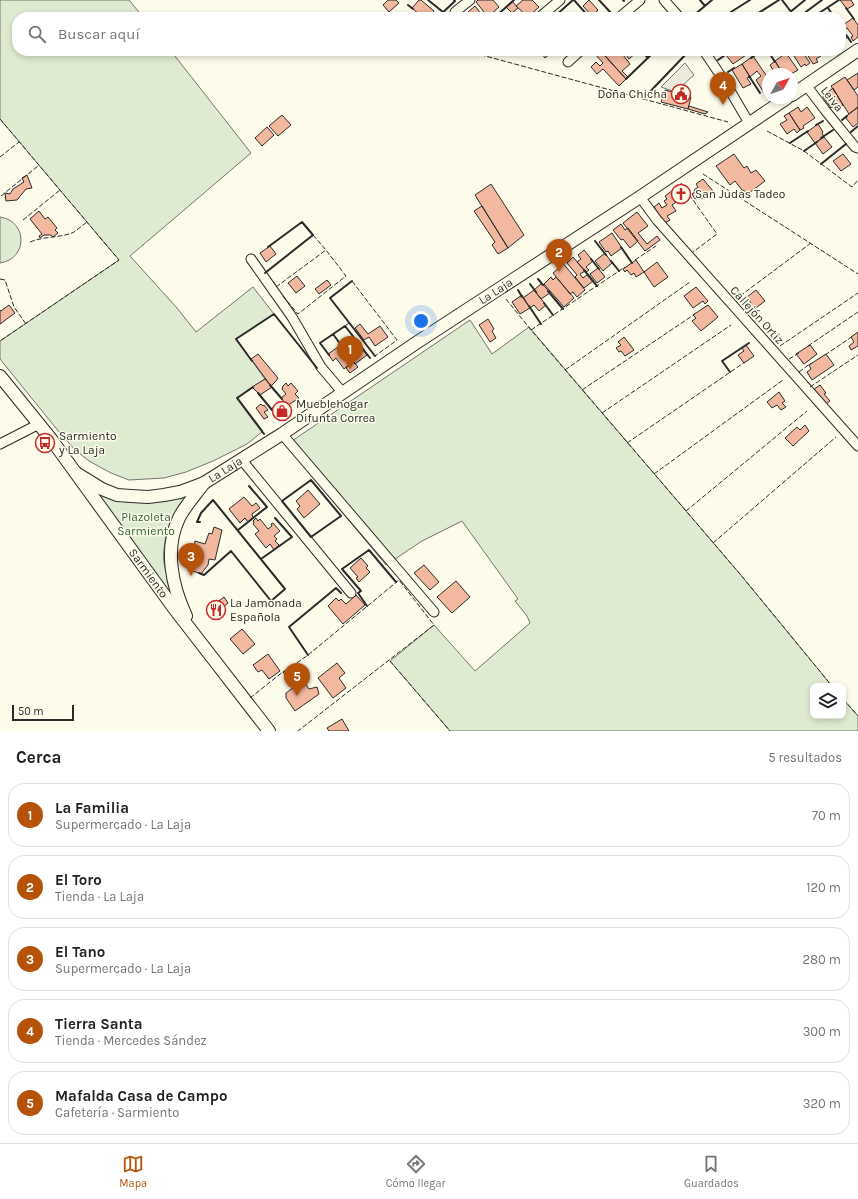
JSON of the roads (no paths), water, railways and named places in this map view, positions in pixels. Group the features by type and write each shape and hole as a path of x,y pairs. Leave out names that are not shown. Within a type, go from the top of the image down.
{"main road":[{"path":"798,90 858,50"},
{"name":"La Laja","path":"76,473 102,489 117,495 148,497 164,495 180,492 204,483 282,434 778,104"},
{"name":"Sarmiento","path":"0,376 39,424 173,607 269,731"},
{"name":"La Laja","path":"193,633 181,606 174,579 170,546 174,530 180,517 204,483"}],"street":[{"path":"455,12 470,0"},
{"path":"546,12 560,0"},
{"path":"626,12 640,0"},
{"path":"664,0 675,12"},
{"path":"568,62 575,56"},
{"path":"707,56 725,82 749,123"},
{"name":"Leiva","path":"806,85 825,110 857,147"},
{"name":"Callejón Ortiz","path":"640,197 657,220 858,446"},
{"path":"251,259 292,317 321,367 343,393"},
{"path":"0,444 39,424"},
{"path":"282,434 434,612"},
{"path":"241,459 351,593"}],"place":[{"name":"Doña Chicha","path":"681,94"},
{"name":"Tierra Santa","path":"723,105"},
{"name":"San Judas Tadeo","path":"681,194"},
{"name":"El Toro","path":"559,272"},
{"name":"La Familia","path":"350,369"},
{"name":"Mueblehogar Difunta Correa","path":"282,411"},
{"name":"Sarmiento y La Laja","path":"45,443"},
{"name":"El Tano","path":"191,576"},
{"name":"La Jamonada Española","path":"216,610"},
{"name":"Mafalda Casa de Campo","path":"297,696"}],"park label":[{"name":"Plazoleta Sarmiento","path":"146,524"}]}
